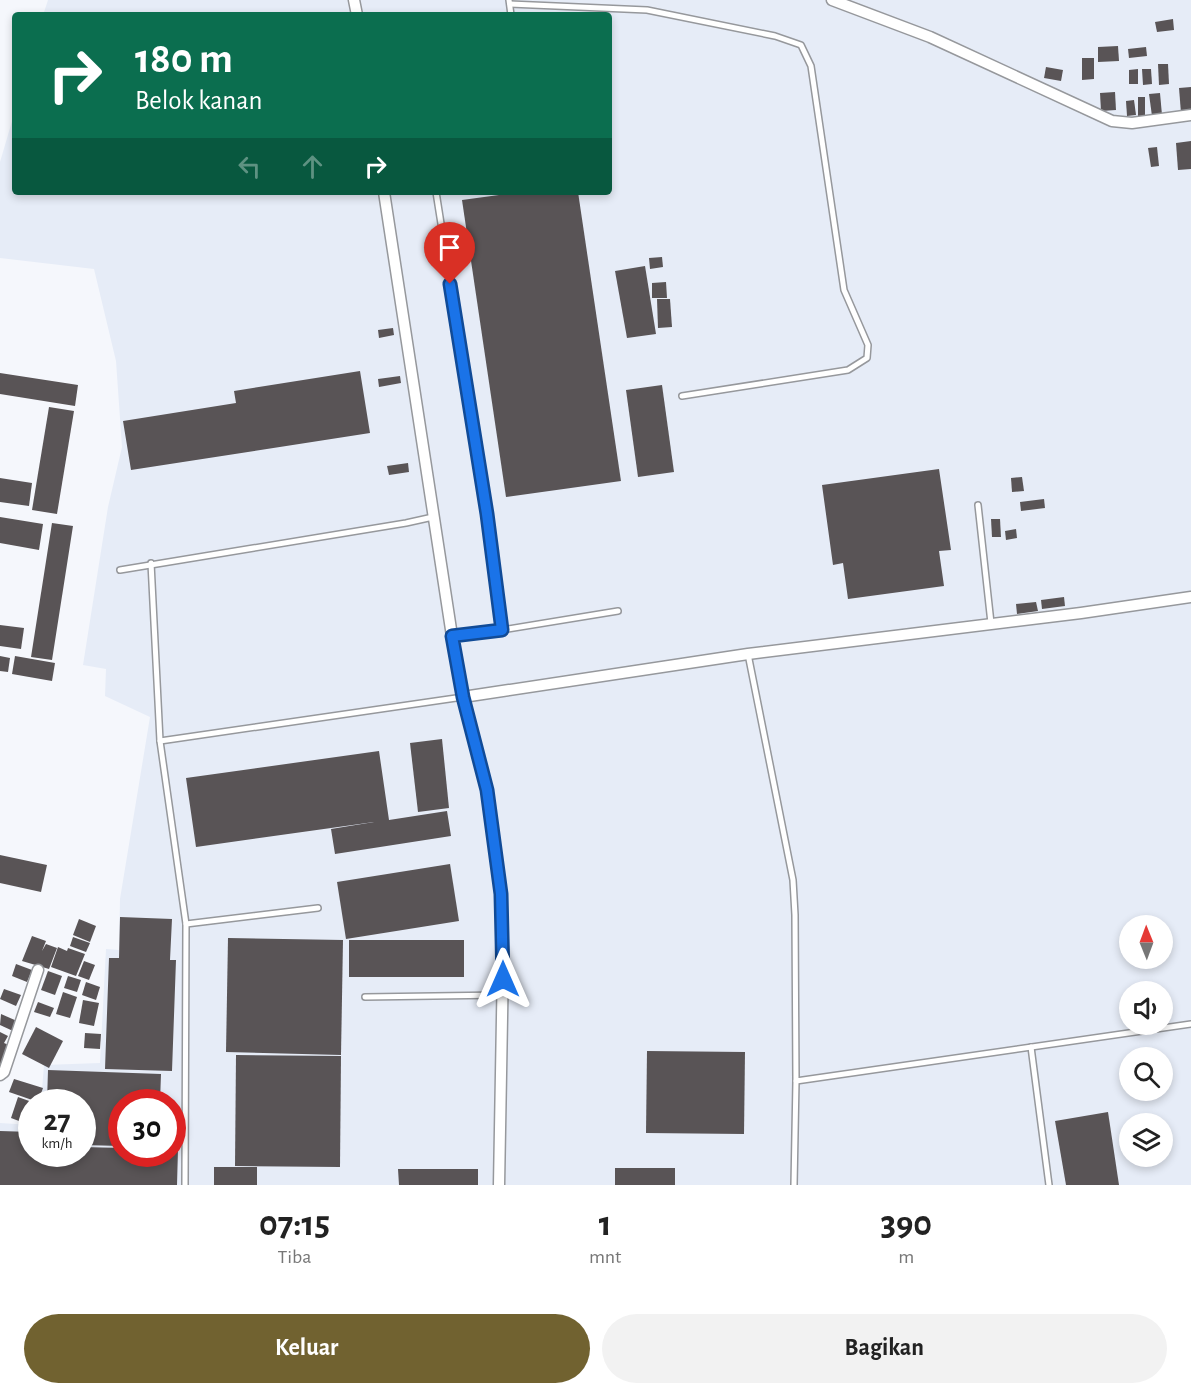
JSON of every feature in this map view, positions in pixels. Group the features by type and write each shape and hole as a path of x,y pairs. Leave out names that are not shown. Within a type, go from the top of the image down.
{"street":[{"path":"832,0 930,37 1112,121 1132,123 1191,115"},
{"path":"384,195 452,636 463,697 487,790 501,894 500,1185"},
{"path":"463,697 748,654 1081,613 1191,597"},
{"path":"0,1075 4,1072 38,970"}],"lane":[{"path":"510,2 647,10 728,26 775,36 801,45 811,66 844,290 868,345 867,358 848,370 682,396"},
{"path":"436,195 487,514 502,630"},
{"path":"978,505 991,623"},
{"path":"120,570 151,563 406,523 435,516"},
{"path":"151,563 160,741 186,924 185,1185"},
{"path":"452,636 618,611"},
{"path":"748,654 793,880 796,1081 794,1185"},
{"path":"160,741 463,697"},
{"path":"186,924 318,908"},
{"path":"365,997 502,995"},
{"path":"796,1081 1191,1024"},
{"path":"1031,1047 1049,1185"}],"shaded area":[{"path":"48,0 1191,0 1191,1185 0,1185 0,1123 18,1124 18,1167 96,1167 96,1089 42,1089 44,1065 100,1063 106,949 119,950 120,899 150,717 105,696 106,669 83,665 108,507 122,447 116,361 94,269 0,258 0,162 12,121 12,195 612,195 612,12 44,12"}],"building":[{"path":"1173,19 1174,30 1157,32 1155,22"},
{"path":"1118,46 1119,61 1098,62 1098,47"},
{"path":"1146,47 1147,56 1129,58 1128,49"},
{"path":"1082,58 1094,58 1094,79 1082,80"},
{"path":"1158,64 1168,64 1169,84 1159,85"},
{"path":"1046,67 1063,70 1061,81 1044,78"},
{"path":"1138,69 1138,84 1129,84 1129,70"},
{"path":"1142,69 1151,69 1152,84 1143,85"},
{"path":"1191,87 1191,112 1181,113 1179,88"},
{"path":"1115,92 1116,110 1101,111 1100,93"},
{"path":"1160,93 1162,115 1152,116 1149,94"},
{"path":"1138,97 1145,97 1145,119 1138,119"},
{"path":"1134,100 1136,115 1127,116 1126,101"},
{"path":"1191,141 1191,169 1178,170 1176,143"},
{"path":"1157,147 1159,166 1151,167 1148,148"},
{"path":"498,195 578,195 621,481 506,497 462,200"},
{"path":"662,257 663,267 650,269 649,258"},
{"path":"645,266 656,334 627,338 615,271"},
{"path":"666,282 667,298 652,298 652,283"},
{"path":"657,299 670,299 672,327 658,328"},
{"path":"393,328 394,335 379,338 378,330"},
{"path":"360,371 370,433 131,470 123,421 236,403 234,391"},
{"path":"0,373 78,385 75,406 0,394"},
{"path":"400,376 401,383 379,387 378,379"},
{"path":"662,385 674,472 638,477 626,390"},
{"path":"49,407 74,411 57,514 32,510"},
{"path":"408,463 409,472 389,475 387,466"},
{"path":"939,469 951,550 939,551 944,586 848,599 843,563 833,565 822,485"},
{"path":"1022,477 1024,491 1012,492 1011,478"},
{"path":"0,478 32,483 29,506 0,502"},
{"path":"1044,499 1045,508 1021,511 1020,502"},
{"path":"0,517 43,524 39,550 0,543"},
{"path":"991,519 1000,519 1001,537 992,537"},
{"path":"52,523 73,526 52,660 31,657"},
{"path":"1016,529 1017,538 1006,540 1005,531"},
{"path":"1064,597 1065,606 1042,609 1041,600"},
{"path":"1036,602 1038,611 1017,614 1016,604"},
{"path":"0,625 24,628 21,649 0,646"},
{"path":"0,656 10,658 8,672 0,671"},
{"path":"15,656 55,663 52,681 12,674"},
{"path":"442,739 449,808 418,812 410,743"},
{"path":"379,751 389,820 447,811 451,836 335,854 331,829 374,822 196,847 186,778"},
{"path":"0,855 47,865 41,892 0,883"},
{"path":"450,864 459,921 346,939 337,882"},
{"path":"120,917 172,919 170,960 176,960 172,1071 105,1069 109,958 119,958"},
{"path":"79,919 96,926 90,942 73,935"},
{"path":"32,936 46,941 42,951 46,944 57,948 49,969 22,961"},
{"path":"73,937 90,943 86,952 70,946"},
{"path":"228,938 343,940 341,1055 226,1052"},
{"path":"349,940 464,940 464,977 349,977"},
{"path":"58,947 85,954 76,976 51,967"},
{"path":"84,961 95,965 89,980 78,976"},
{"path":"16,964 32,970 27,982 12,976"},
{"path":"48,971 62,976 55,995 41,990"},
{"path":"68,976 81,980 77,992 64,988"},
{"path":"86,982 100,987 96,1000 82,995"},
{"path":"4,989 21,995 16,1006 0,999"},
{"path":"63,992 77,997 70,1018 56,1014"},
{"path":"83,1000 99,1003 94,1026 79,1023"},
{"path":"38,1002 54,1008 50,1017 34,1012"},
{"path":"1,1014 17,1021 13,1031 0,1025"},
{"path":"36,1027 63,1041 49,1068 22,1054"},
{"path":"0,1032 8,1036 4,1043 11,1046 0,1069"},
{"path":"85,1033 101,1034 100,1049 84,1048"},
{"path":"647,1051 745,1052 744,1134 646,1133"},
{"path":"236,1055 341,1056 340,1167 235,1166"},
{"path":"48,1070 161,1074 160,1089 108,1089 108,1146 96,1145 96,1089 47,1089"},
{"path":"14,1079 43,1088 18,1089 18,1095 9,1092"},
{"path":"18,1097 18,1121 11,1118"},
{"path":"1108,1112 1119,1185 1066,1185 1055,1121"},
{"path":"0,1131 18,1132 18,1167 96,1167 96,1147 108,1148 108,1167 178,1167 177,1185 0,1185"},
{"path":"214,1167 257,1167 257,1185 214,1185"},
{"path":"615,1168 675,1168 675,1185 615,1185"},
{"path":"398,1169 478,1169 478,1185 399,1185"}],"route":[{"path":"450,284 487,514 502,630 452,636 463,697 487,790 501,894 503,979"}]}
